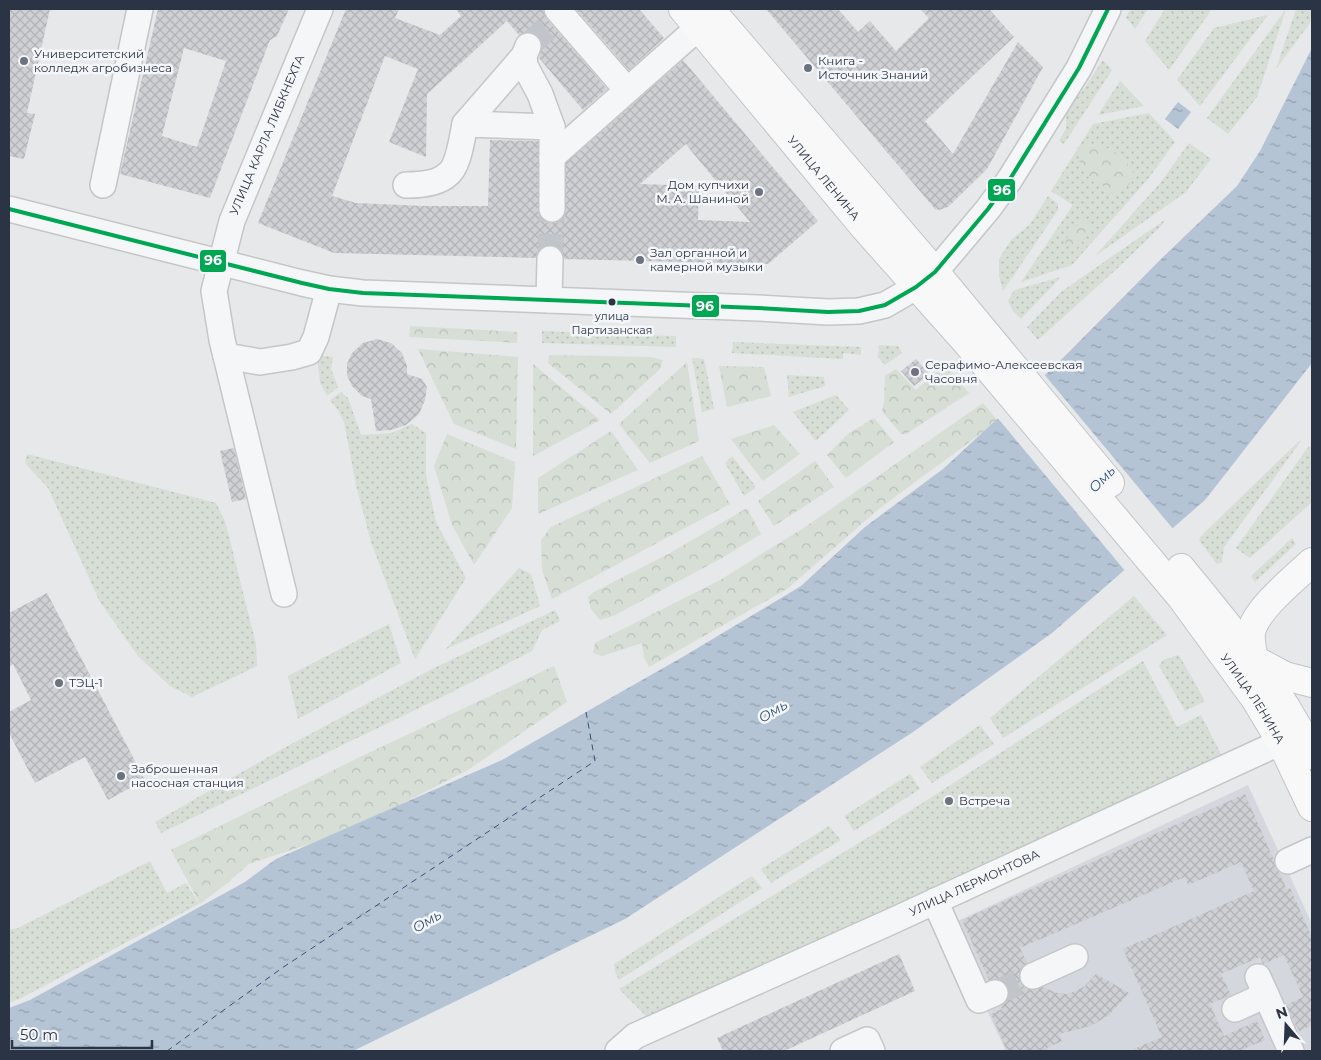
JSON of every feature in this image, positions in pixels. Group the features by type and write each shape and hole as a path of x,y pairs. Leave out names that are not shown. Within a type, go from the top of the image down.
{"main road":[{"name":"УЛИЦА ЛЕНИНА","path":"697,15 976,337 1188,592 1239,674 1302,739"},
{"path":"1312,562 1269,603 1253,626 1251,633 1254,659 1285,676 1312,683"},
{"name":"УЛИЦА ЛЕНИНА","path":"1188,592 1214,607 1254,659 1285,704 1302,739 1312,807"},
{"path":"1214,607 1230,614 1238,614 1254,611 1269,603"}],"street":[{"path":"103,185 140,9"},
{"name":"УЛИЦА КАРЛА ЛИБКНЕХТА","path":"284,594 222,340 214,291 232,221 320,9"},
{"path":"9,209 220,264 329,289 364,293 828,312 859,311 885,305 926,280 956,247 1010,179 1078,68 1108,9"},
{"path":"558,15 627,90"},
{"path":"552,157 627,90 697,15"},
{"path":"406,185 424,185 448,175 459,155 465,124 526,51 525,66 540,94 552,127 552,209"},
{"path":"465,124 552,127"},
{"path":"549,300 550,259"},
{"path":"226,356 260,362 309,352 316,337 329,289"},
{"name":"УЛИЦА ЛЕРМОНТОВА","path":"626,1043 935,901 1302,739"},
{"path":"1288,861 1312,850"},
{"path":"935,901 979,1000 995,993"},
{"path":"1033,976 1075,958"},
{"path":"1235,1009 1262,986 1291,1051"},
{"path":"843,1051 867,1040 872,1051"}],"shaded area":[{"path":"1248,785 1312,924 1312,1051 1006,1051 947,926"}],"green space":[{"path":"1131,9 1148,9 1135,29 1126,17"},
{"path":"1165,9 1210,9 1210,12 1169,70 1145,41"},
{"path":"1286,9 1257,97 1228,134 1207,118"},
{"path":"1296,9 1312,9 1312,20 1276,69"},
{"path":"1268,15 1200,106 1177,80 1214,28"},
{"path":"1103,60 1112,70 1064,144 1059,141 1066,129 1066,110 1072,100 1081,93"},
{"path":"1120,81 1144,106 1098,115"},
{"path":"1149,113 1175,142 1148,179 1072,265 1021,282 1073,205 1051,191 1093,124"},
{"path":"1189,143 1211,159 1186,192 1095,256 1160,183"},
{"path":"1088,144 1096,144 1110,149 1123,159 1136,178 1123,190 1114,195 1080,168 1080,154"},
{"path":"1048,196 1058,204 1058,210 1003,291 999,276 999,259 1011,240 1030,224"},
{"path":"1082,218 1090,221 1092,231 1074,251 1065,243 1073,225"},
{"path":"1166,219 1121,265 1038,340 1027,327 1061,292"},
{"path":"1061,277 1021,319 1013,311 1008,301 1014,290"},
{"path":"410,326 518,332 517,343 409,337"},
{"path":"542,331 676,336 676,347 542,343"},
{"path":"733,342 861,347 861,355 843,353 843,359 732,353"},
{"path":"879,345 898,346 902,353 885,365 878,357"},
{"path":"418,349 518,357 516,449 454,424"},
{"path":"317,355 333,357 331,369 338,387 327,396 320,382"},
{"path":"549,355 651,357 663,360 660,369 611,414 548,363"},
{"path":"692,358 704,359 714,409 702,412"},
{"path":"687,362 699,441 650,463 619,424"},
{"path":"533,364 600,420 533,456"},
{"path":"945,365 969,393 906,434 901,434 882,411 885,376 896,369 916,390"},
{"path":"719,366 764,367 771,396 727,407"},
{"path":"787,375 824,377 825,386 789,397"},
{"path":"341,392 348,398 361,435 392,433 412,424 426,433 426,476 436,522 466,578 415,659 371,542 356,485 344,422 330,400"},
{"path":"836,395 849,410 816,441 793,412"},
{"path":"983,403 998,421 880,508 787,589 649,667 644,658 642,643 602,656 593,653 595,643 720,580 805,527"},
{"path":"874,418 894,442 846,478 827,455 849,433"},
{"path":"774,425 800,454 763,481 731,439"},
{"path":"611,431 638,470 538,514 538,478"},
{"path":"447,434 515,462 512,508 474,565 452,525 434,466"},
{"path":"1301,441 1224,547 1222,562 1217,564 1199,540 1201,536"},
{"path":"1309,446 1312,448 1312,502 1250,558 1236,548"},
{"path":"27,454 216,503 225,521 256,644 257,666 192,697 170,686 138,656 100,602 48,488 25,463"},
{"path":"702,456 730,504 552,599 542,570 541,540 551,527"},
{"path":"732,456 756,487 744,496 725,463"},
{"path":"815,461 834,487 774,526 758,501"},
{"path":"747,508 761,534 722,558 615,615 600,620 591,609 588,597 594,592 670,553"},
{"path":"1292,538 1296,544 1255,582 1251,576"},
{"path":"519,568 531,574 540,606 446,649"},
{"path":"1134,596 1167,635 1003,738 990,718"},
{"path":"555,610 560,621 542,630 532,651 450,693 161,833 155,822 284,748 430,670"},
{"path":"389,624 401,663 298,719 288,676"},
{"path":"1179,655 1205,701 1185,711 1159,666 1163,660"},
{"path":"1143,661 1177,727 1201,715 1222,756 649,1019 619,989 882,829"},
{"path":"554,666 567,702 468,770 346,832 249,864 200,904 171,850 362,756"},
{"path":"980,725 994,744 932,783 920,767"},
{"path":"910,774 920,789 854,831 844,816"},
{"path":"829,826 841,840 771,883 761,869"},
{"path":"150,861 167,893 186,883 199,904 9,1003 9,930 18,928"},
{"path":"752,876 762,888 619,980 614,964"}],"water":[{"name":"Омь","path":"1312,48 1312,363 1205,500 1052,633 913,732 625,919 353,1051 9,1051 9,1008 30,1000 245,882 276,859 502,760 686,655 801,586 865,527 943,469 1058,363 1161,259 1237,186 1260,151"},
{"path":"1178,102 1191,112 1178,129 1165,119"}],"pier":[{"path":"1043,373 1174,530 1126,572 996,416"}],"building":[{"name":"Университетский колледж агробизнеса","path":"9,9 50,9 27,113 35,114 24,159 9,156"},
{"path":"158,9 289,9 277,36 270,40 210,198 120,174","holes":["184,48 226,61 197,147 162,136"]},
{"path":"346,9 399,9 395,18 440,35 461,16 456,9 543,9 546,18 607,89 583,110 539,58 542,44 539,37 534,33 526,32 519,35 507,21 427,94 426,157 389,142 418,69 385,56 332,196 356,203 488,206 490,140 538,141 538,209 540,217 545,222 559,222 564,217 566,209 566,163 683,60 818,221 768,264 564,259 558,247 551,245 543,247 538,251 536,258 334,253 258,223","holes":["686,144 750,222 698,220 699,186 640,184"]},
{"path":"576,9 639,9 664,38 629,70"},
{"path":"766,9 838,9 858,32 870,21 896,51 929,18 920,9 989,9 1014,37 925,121 953,154 1018,42 1043,67 987,169 948,207 939,210 935,209"},
{"path":"377,339 391,343 402,353 407,366 407,374 422,379 427,387 425,400 419,414 406,425 391,430 376,431 371,399 362,396 352,386 347,375 347,364 352,353 363,343"},
{"name":"Серафимо-Алексеевская Часовня","path":"916,359 929,374 914,386 901,371"},
{"path":"234,448 246,499 232,502 220,451"},
{"name":"ТЭЦ-1","path":"47,593 145,780 108,800 85,757 35,783 9,733 9,712 31,700 13,664 9,667 9,613"},
{"path":"1245,794 1274,860 1275,867 1287,890 1290,888 1312,937 1312,1025 1299,1031 1286,1005 1303,997 1284,955 1263,964 1260,957 1221,974 1231,995 1210,1004 1224,1036 1257,1021 1265,1040 1239,1051 1129,1051 1162,1037 1123,949 1254,891 1241,862 1188,885 1185,877 1020,948 1027,963 1021,968 1019,975 1020,982 1025,988 1032,990 1043,987 1057,993 1067,994 1085,986 1096,974 1129,993 1109,1015 1091,1026 1059,1034 1062,1041 1047,1048 1048,1051 1007,1051 991,1014 1002,1009 1001,1006 1006,1002 1009,995 1008,988 1003,981 989,980 962,920"},
{"path":"899,954 915,991 784,1051 723,1051 717,1038"}],"ferry route":[{"path":"167,1051 282,968 595,761 586,712"}],"tunnel":[{"path":"528,46 556,20"},
{"path":"550,259 552,209"},
{"path":"995,993 1033,976"}],"transit line":[{"name":"96","path":"9,209 329,289 363,293 828,312 859,311 885,305 916,287 935,272 988,209 1010,179 1079,68 1108,9"}],"place":[{"name":"Университетский колледж агробизнеса","path":"24,61"},
{"name":"Книга - Источник Знаний","path":"808,68"},
{"name":"Дом купчихи М. А. Шаниной","path":"759,192"},
{"name":"Зал органной и камерной музыки","path":"640,260"},
{"name":"улица Партизанская","path":"612,302"},
{"name":"Серафимо-Алексеевская Часовня","path":"915,372"},
{"name":"ТЭЦ-1","path":"59,683"},
{"name":"Заброшенная насосная станция","path":"121,776"},
{"name":"Встреча","path":"949,801"}]}
